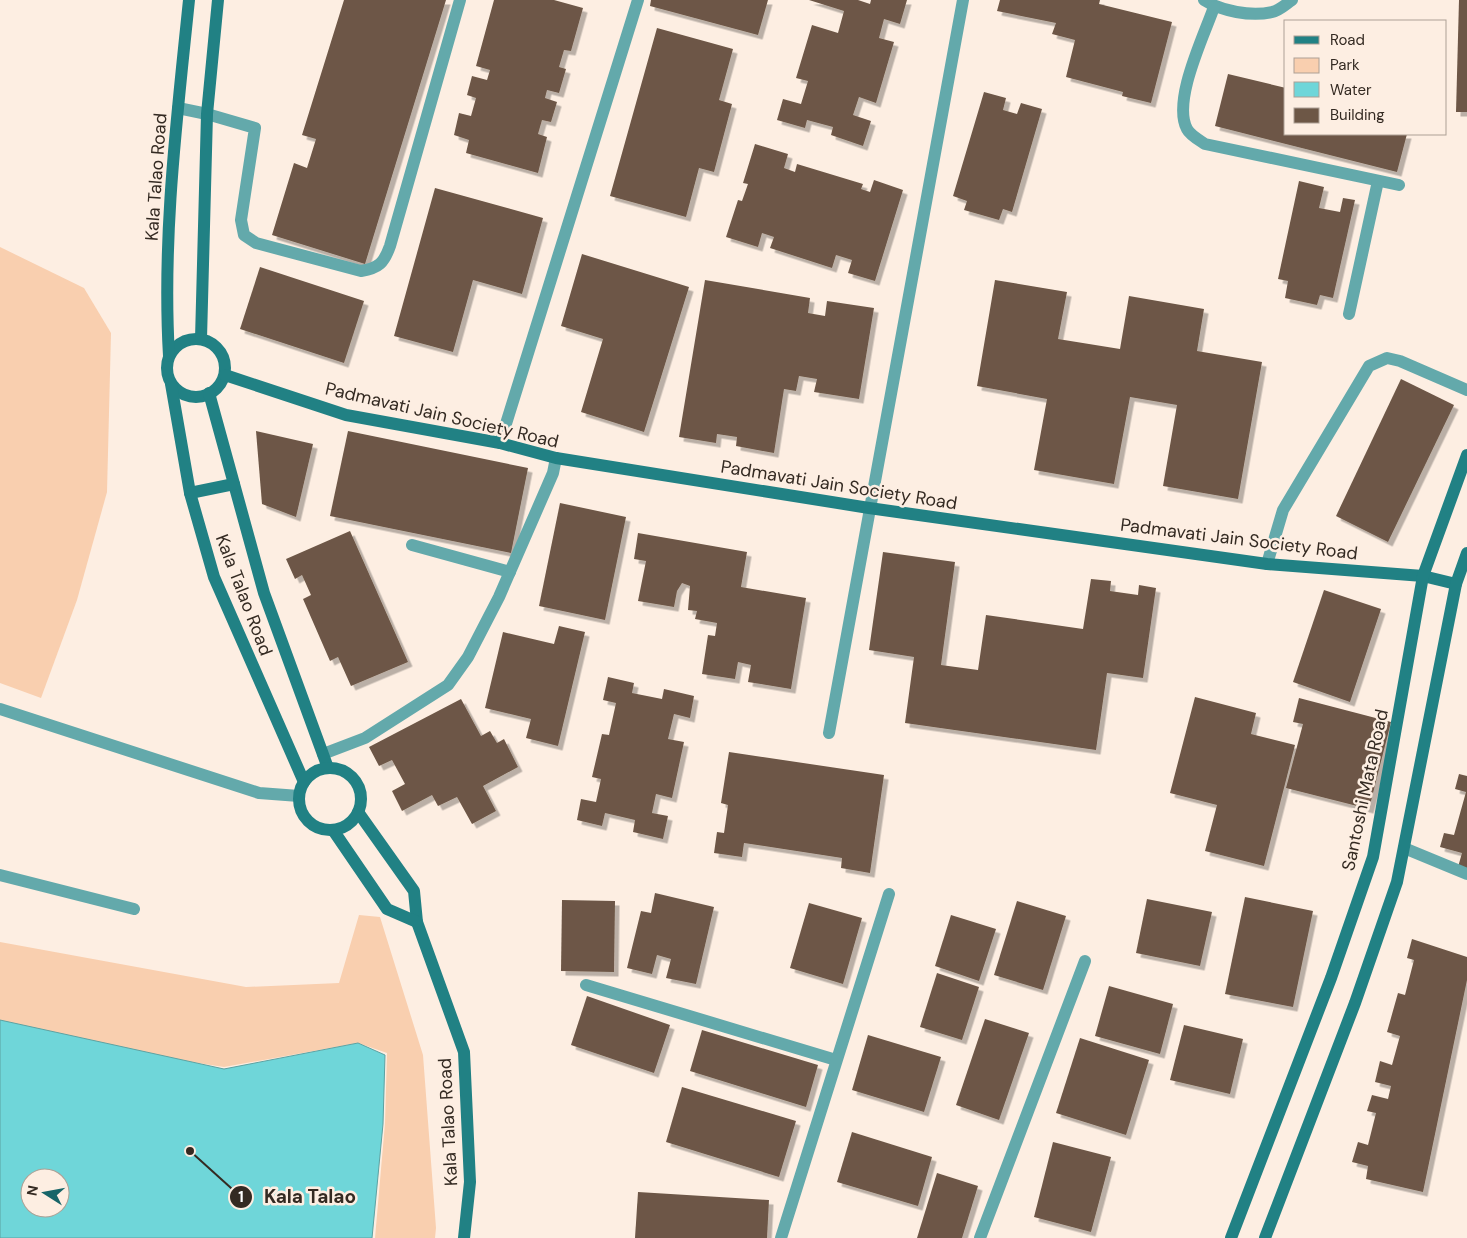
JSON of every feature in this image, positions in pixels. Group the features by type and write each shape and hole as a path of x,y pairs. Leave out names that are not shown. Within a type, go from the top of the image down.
{"street":[{"name":"Kala Talao Road","path":"170,356 166,297 178,108 189,0"},
{"path":"201,339 207,114 218,0"},
{"path":"178,108 255,128 241,220 244,235 256,243 362,271 376,268 385,261 390,246 460,0"},
{"path":"500,443 638,0"},
{"path":"829,733 963,0"},
{"path":"1292,0 1274,12 1249,13 1209,3 1184,94 1182,118 1187,132 1205,144 1398,185"},
{"path":"1349,314 1378,181"},
{"path":"191,338 201,339 218,348 223,356 224,375 220,384 209,393 196,397 186,395 171,384 167,375 170,356 182,342 191,338"},
{"path":"1267,564 1283,510 1369,366 1387,358 1400,361 1467,390"},
{"name":"Padmavati Jain Society Road","path":"224,375 346,415 500,443 556,458 869,508 1267,564 1423,576 1456,584"},
{"name":"Kala Talao Road","path":"171,384 190,493 214,577 304,782"},
{"name":"Kala Talao Road","path":"209,393 264,594 328,768"},
{"name":"Santoshi Mata Road","path":"1231,1238 1327,987 1374,857 1423,576 1467,455"},
{"path":"323,754 365,738 448,684 468,657 510,572 553,473 556,458"},
{"path":"190,493 234,484"},
{"path":"412,545 510,572"},
{"path":"1265,1238 1355,1003 1397,882 1456,584 1467,553"},
{"path":"0,709 259,793 299,796"},
{"path":"337,768 354,778 361,797 358,812 347,825 332,830 316,827 302,812 299,796 304,782 318,770 337,768"},
{"name":"Kala Talao Road","path":"358,812 414,891 418,922 464,1052 470,1182 464,1238"},
{"path":"332,830 387,909 418,922"},
{"path":"1404,848 1467,874"},
{"path":"0,875 134,909"},
{"path":"781,1238 889,894"},
{"path":"980,1238 1085,961"},
{"path":"586,985 836,1060"}],"green space":[{"path":"0,247 84,288 111,333 107,492 77,600 41,698 0,683"},
{"path":"359,915 380,917 423,1055 436,1228 435,1238 375,1238 385,1123 387,1053 358,1043 224,1067 165,1058 0,1024 0,942 246,987 339,983"}],"water":[{"path":"0,1020 224,1069 358,1043 385,1055 383,1124 372,1238 0,1238"}],"building":[{"path":"344,0 446,0 365,264 272,235 294,163 307,168 316,139 302,135"},
{"path":"494,0 554,0 583,8 571,51 564,50 559,67 566,69 559,93 547,90 545,98 557,102 551,122 542,120 538,134 547,137 538,173 466,153 469,140 454,135 459,113 471,116 476,98 467,95 472,76 487,80 490,70 476,66"},
{"path":"651,0 768,0 758,35 650,6"},
{"path":"809,0 858,0 870,4 871,0 907,0 900,24 884,19 879,38 894,42 876,103 859,97 853,115 871,121 863,146 831,135 833,127 807,120 805,128 777,120 783,99 801,104 808,81 796,78 812,25 838,33 844,11"},
{"path":"1000,0 1100,0 1099,4 1172,22 1151,103 1122,96 1123,92 1066,77 1075,40 1052,34 1056,23 997,11"},
{"path":"1459,0 1467,0 1467,112 1456,112"},
{"path":"657,28 733,49 719,100 732,104 714,172 699,168 686,217 610,196"},
{"path":"1228,74 1284,88 1284,135 1407,135 1397,172 1215,126"},
{"path":"984,92 1006,98 1003,110 1017,114 1021,103 1042,109 1012,212 1003,209 999,220 964,210 967,201 953,196"},
{"path":"755,144 788,154 784,168 795,172 797,164 863,184 861,189 870,192 874,180 903,190 875,281 848,273 852,260 836,255 832,268 770,248 774,237 762,233 758,247 726,237 738,200 742,201 748,184 743,183"},
{"path":"1299,181 1324,187 1319,208 1340,212 1343,198 1355,200 1333,298 1320,295 1317,305 1285,298 1288,281 1278,279"},
{"path":"435,188 543,218 522,294 473,280 453,352 394,336"},
{"path":"582,254 689,287 644,432 581,412 603,339 561,326"},
{"path":"260,267 364,301 344,363 240,329"},
{"path":"705,280 810,298 808,313 825,316 827,301 874,308 859,399 814,392 817,379 799,376 796,391 784,389 774,453 736,446 737,437 717,434 716,443 679,437"},
{"path":"995,280 1067,292 1058,339 1120,349 1129,296 1204,309 1197,351 1262,362 1238,499 1163,486 1177,405 1130,397 1114,484 1034,470 1047,399 977,386"},
{"path":"1401,379 1454,405 1388,542 1336,516"},
{"path":"256,431 313,444 296,517 262,504"},
{"path":"348,431 528,468 511,553 330,516"},
{"path":"560,503 626,517 605,620 539,606"},
{"path":"350,531 408,662 351,686 338,657 330,661 303,599 311,595 302,575 295,579 286,559"},
{"path":"638,533 747,552 741,587 806,598 791,689 748,682 751,665 738,662 735,679 702,674 708,635 715,636 717,623 695,619 697,611 688,610 690,586 682,583 677,591 674,607 638,601 646,561 634,559"},
{"path":"883,552 955,562 941,665 978,670 986,615 1083,629 1091,579 1111,581 1110,591 1138,595 1139,585 1156,588 1143,678 1107,673 1096,750 905,723 914,657 869,650"},
{"path":"1324,590 1381,609 1350,702 1293,682"},
{"path":"559,626 585,632 558,746 526,738 531,719 485,708 503,632 554,644"},
{"path":"608,677 634,683 632,693 662,699 664,689 694,696 690,718 674,714 668,739 684,742 672,798 656,794 652,813 668,816 663,839 633,832 635,820 605,813 602,826 577,820 581,799 596,802 601,779 592,777 602,734 609,735 616,703 603,700"},
{"path":"1195,697 1256,713 1251,734 1295,745 1264,866 1205,851 1217,805 1170,793"},
{"path":"1299,698 1391,722 1369,809 1286,788 1303,724 1293,722"},
{"path":"461,699 481,736 490,731 497,743 504,739 518,767 483,786 496,811 472,824 457,797 438,806 432,795 402,811 392,791 405,784 392,760 379,766 369,747"},
{"path":"729,752 884,775 870,873 841,868 842,858 744,843 742,857 714,853 717,832 724,833 728,805 721,803"},
{"path":"1459,774 1467,776 1467,870 1458,867 1462,853 1440,847 1444,833 1454,835 1466,792 1455,789"},
{"path":"655,893 714,907 696,984 666,978 671,959 657,955 652,974 627,968 641,911 651,913"},
{"path":"1245,897 1313,911 1293,1007 1225,994"},
{"path":"1147,899 1212,912 1200,966 1136,953"},
{"path":"562,900 615,901 614,972 561,971"},
{"path":"1017,901 1066,916 1043,990 994,975"},
{"path":"809,903 862,918 843,984 790,968"},
{"path":"951,915 996,929 979,981 935,966"},
{"path":"1412,939 1467,957 1467,980 1423,1192 1366,1179 1368,1166 1352,1162 1358,1142 1368,1145 1376,1113 1367,1111 1372,1095 1388,1099 1391,1086 1375,1082 1380,1061 1392,1065 1400,1036 1387,1032 1398,993 1405,995 1414,960 1407,958"},
{"path":"937,973 979,987 962,1040 920,1027"},
{"path":"1109,986 1173,1004 1160,1054 1095,1036"},
{"path":"587,996 670,1025 654,1073 571,1045"},
{"path":"985,1019 1029,1033 999,1120 956,1105"},
{"path":"1184,1025 1243,1039 1230,1094 1170,1080"},
{"path":"702,1030 818,1065 806,1107 690,1071"},
{"path":"868,1035 941,1057 924,1112 852,1090"},
{"path":"1080,1038 1149,1060 1126,1135 1056,1113"},
{"path":"682,1087 796,1121 779,1177 666,1142"},
{"path":"852,1132 932,1157 918,1206 837,1182"},
{"path":"1053,1142 1111,1157 1091,1232 1034,1217"},
{"path":"937,1173 978,1186 962,1238 917,1238"},
{"path":"638,1192 769,1200 767,1238 635,1238"}],"place":[{"name":"Kala Talao","path":"190,1151"}]}
